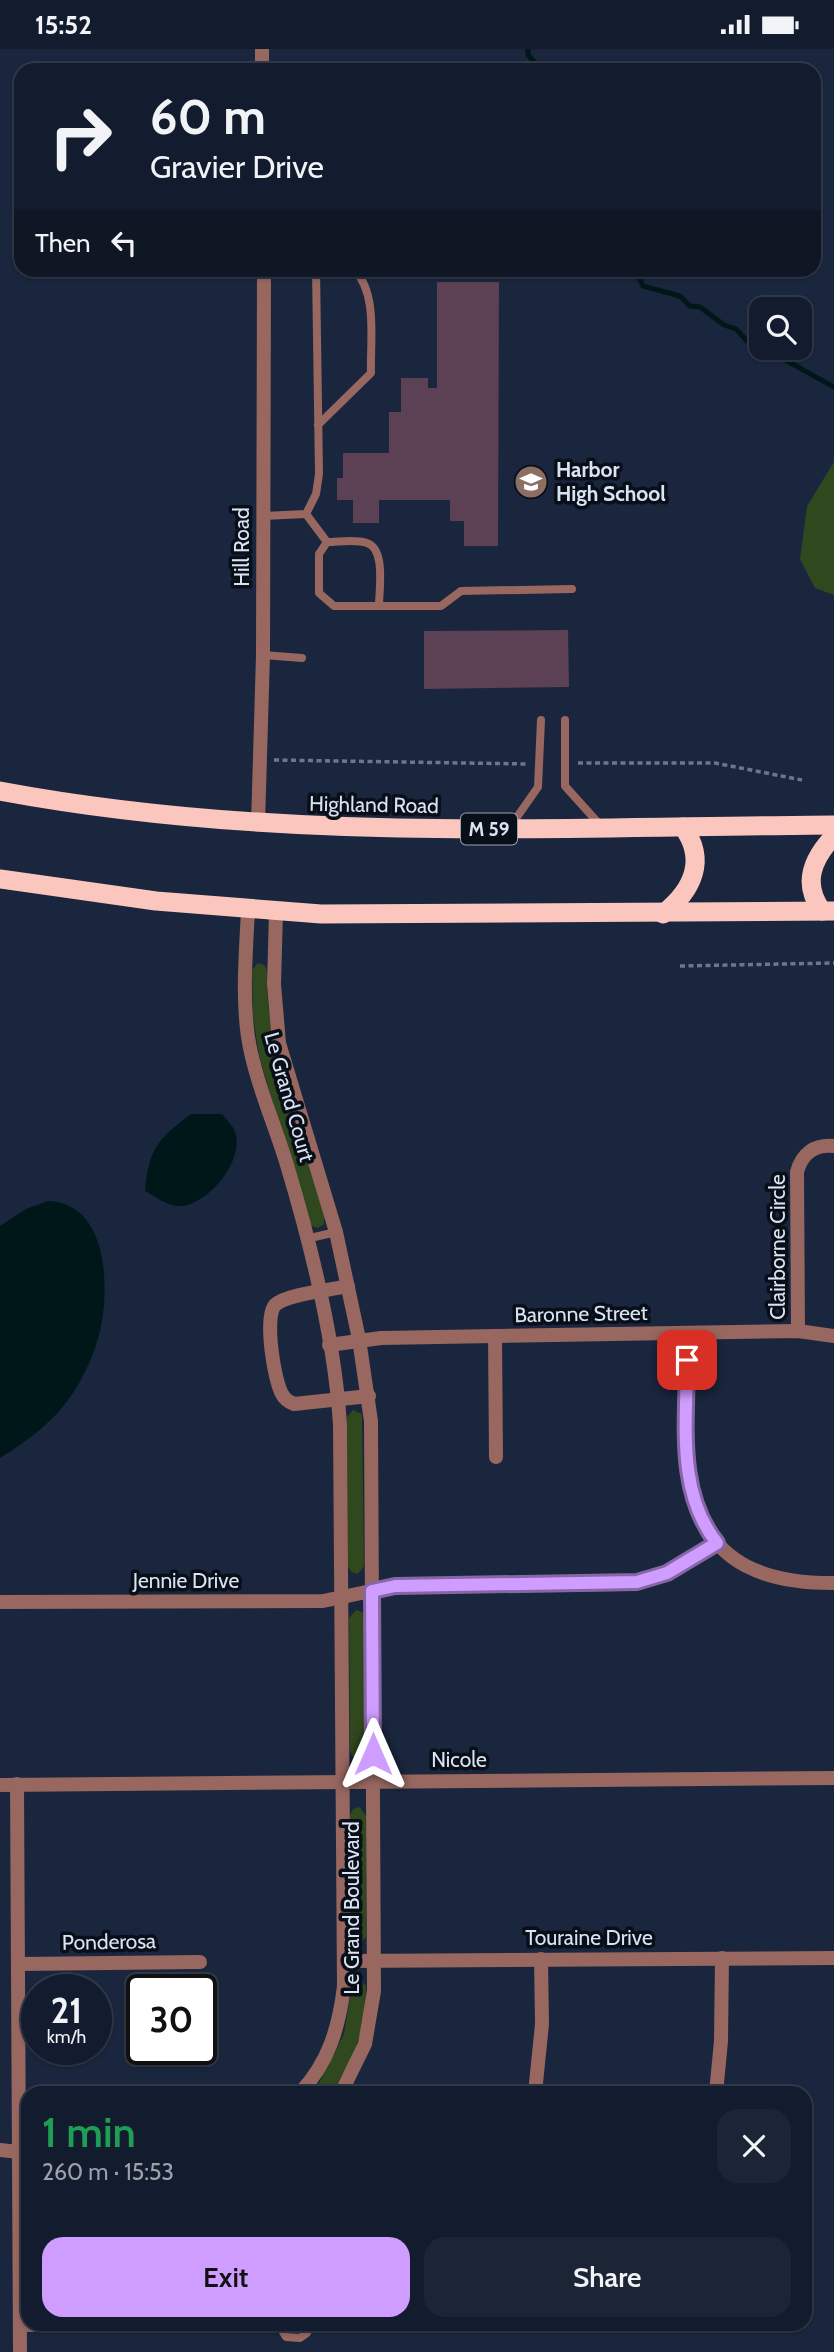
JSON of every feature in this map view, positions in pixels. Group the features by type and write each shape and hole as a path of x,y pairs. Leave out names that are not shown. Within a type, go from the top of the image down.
{"highway":[{"name":"Highland Road","path":"0,790 143,813 258,824 373,829 834,825"},
{"path":"663,914 685,893 695,870 694,846 682,827"},
{"path":"828,911 811,892 811,869 834,836"},
{"path":"0,879 156,901 276,912 383,915 828,911"}],"street":[{"name":"Hill Road","path":"258,824 263,655 264,277"},
{"name":"Le Grand Court","path":"248,910 245,983 248,1036 306,1239 338,1400 342,1597"},
{"name":"Le Grand Court","path":"276,912 274,984 279,1043 336,1233 369,1396 372,1591"},
{"name":"Clairborne Circle","path":"799,1331 797,1171 808,1152 821,1146 834,1146"},
{"path":"348,1286 285,1300 270,1314 268,1323 279,1385 284,1397 294,1405 369,1396"},
{"name":"Baronne Street","path":"329,1345 359,1339 495,1336 799,1331 834,1336"},
{"path":"687,1333 689,1481 698,1513 717,1543 740,1562 765,1575 794,1582 834,1583"},
{"path":"495,1336 496,1457"},
{"name":"Jennie Drive","path":"0,1602 323,1601 395,1586 637,1582 667,1573 717,1543"},
{"name":"Le Grand Boulevard","path":"345,2086 360,2056 368,2032 374,1991 372,1591"},
{"name":"Le Grand Boulevard","path":"306,2086 324,2061 337,2032 344,1961 342,1597"},
{"name":"Nicole","path":"0,1785 834,1778"},
{"path":"18,1784 21,2101"},
{"path":"717,2086 721,2041 722,1958"},
{"name":"Touraine Drive","path":"344,1961 834,1958"},
{"path":"537,2086 542,2025 541,1959"},
{"name":"Ponderosa","path":"18,1964 200,1962"},
{"path":"0,2150 21,2147"},
{"path":"20,2352 21,2236"}],"lane":[{"path":"306,514 316,494 319,474 316,277"},
{"path":"318,425 370,373 369,297 361,277"},
{"path":"263,516 306,514"},
{"path":"306,514 327,542"},
{"path":"327,542 319,554 319,593 324,601 334,606 441,606 461,590 572,589"},
{"path":"327,542 366,542 375,547 379,559 379,606"},
{"path":"263,655 302,658"},
{"path":"509,828 538,787 541,720"},
{"path":"565,720 565,786 604,828"},
{"path":"306,1239 336,1233"},
{"path":"282,2331 286,2337 295,2339 308,2331"}],"path":[{"path":"286,760 525,764"},
{"path":"576,763 715,763 802,780"},
{"path":"680,966 834,963"}],"green space":[{"path":"834,462 834,595 815,588 800,559 807,506"},
{"path":"258,963 264,965 267,970 272,1035 286,1095 324,1217 324,1224 318,1228 311,1226 260,1060 253,1017 252,970"},
{"path":"353,1410 362,1414 364,1566 358,1574 351,1572 348,1566 347,1417"},
{"path":"356,1610 362,1612 365,1618 366,1751 359,1758 352,1756 350,1750 349,1618"},
{"path":"360,1807 366,1816 366,1937 360,1944 353,1943 351,1936 350,1815 353,1809"},
{"path":"361,1981 366,1986 365,2014 358,2042 335,2086 318,2086 344,2034 352,1985"}],"shaded area":[{"path":"191,1114 222,1114 234,1130 237,1143 230,1167 213,1189 203,1198 176,1206 145,1191 147,1176 157,1146"},
{"path":"48,1201 68,1205 83,1216 93,1231 104,1271 105,1292 100,1331 86,1369 68,1401 41,1429 0,1458 0,1226 26,1209"}],"building":[{"path":"437,282 499,282 498,546 464,546 464,521 450,521 450,500 379,500 379,523 353,523 353,500 337,500 337,478 343,478 343,453 389,453 389,412 401,412 401,378 428,378 428,388 437,388"},
{"path":"568,630 569,687 424,689 424,631"}],"waterway":[{"path":"528,49 528,55 535,63"},
{"path":"639,277 643,286 680,296 690,306 700,307 724,325 736,329 749,342"},
{"path":"786,360 834,387"}],"place":[{"name":"Harbor High School","path":"531,482"}],"route":[{"path":"373,1754 372,1591 395,1586 612,1585 637,1582 667,1573 717,1543 698,1513 687,1469 687,1360"}]}
